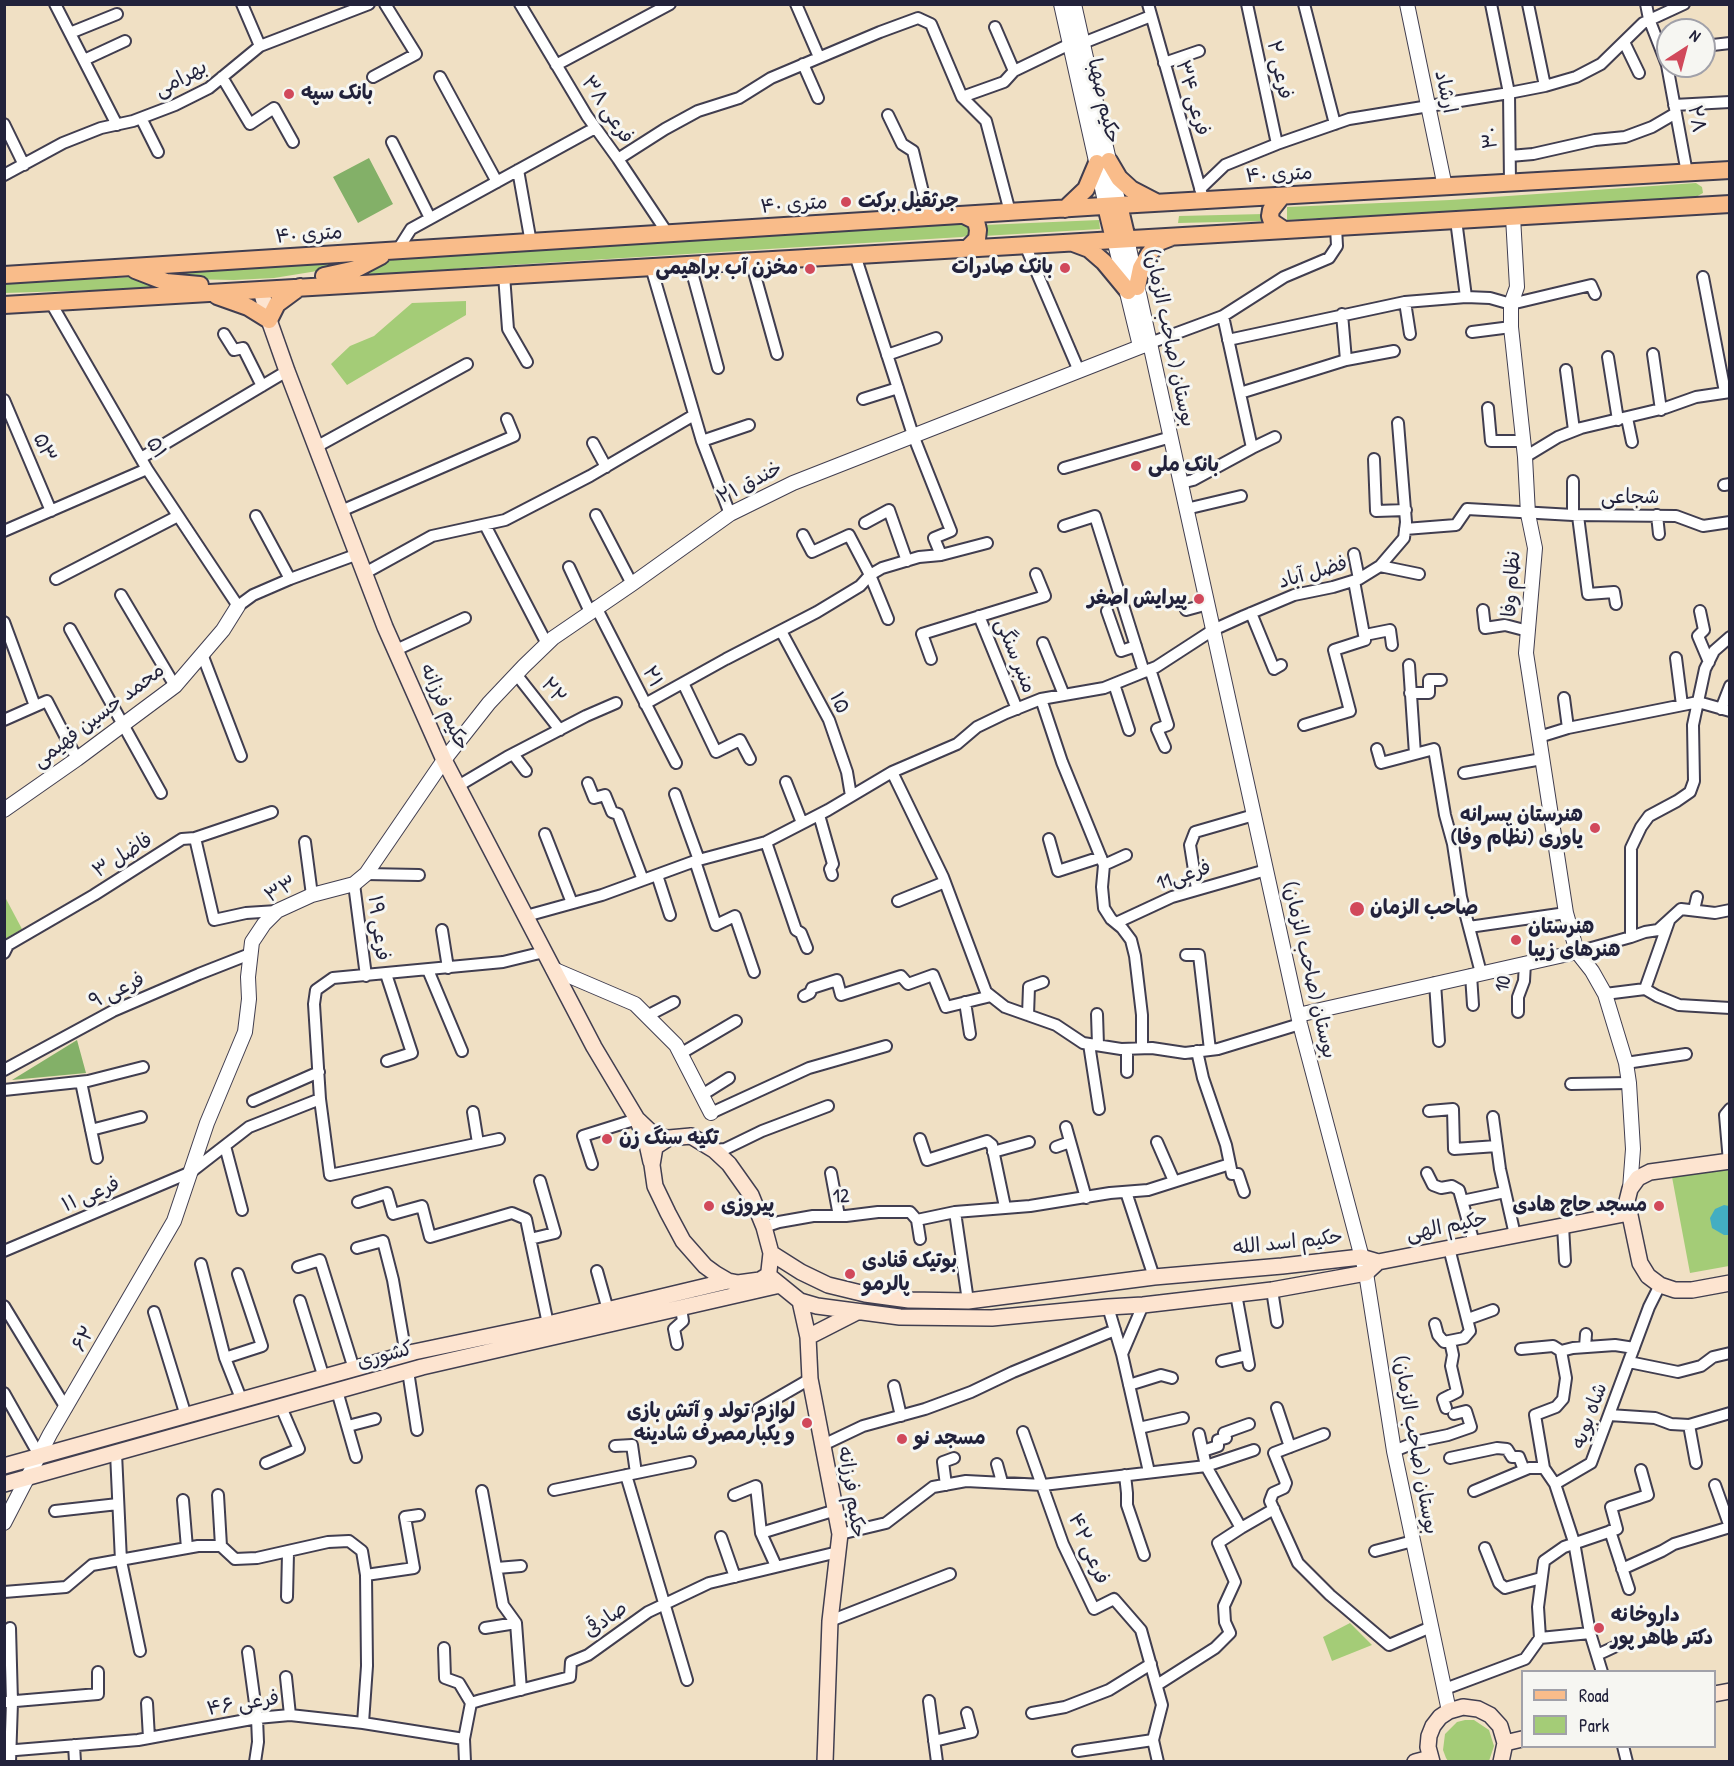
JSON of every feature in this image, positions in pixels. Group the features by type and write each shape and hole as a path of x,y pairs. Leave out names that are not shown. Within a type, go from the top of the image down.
{"main road":[{"path":"1065,209 1086,189 1103,162 1131,189 1159,203"},
{"name":"۴۰ متری","path":"4,275 1159,203 1202,195 1282,196 1730,170"},
{"path":"1282,196 1271,210 1270,216 1272,222 1284,230"},
{"path":"4,305 1730,204"},
{"path":"1113,206 1121,239"},
{"path":"964,215 976,221 978,230 977,239 968,248"},
{"path":"1073,242 1089,249 1133,289 1149,254 1160,242 1172,237"},
{"path":"261,290 276,280 345,273 396,251"},
{"path":"128,268 166,282 207,285 251,283 261,290"},
{"path":"208,293 248,307 269,320 277,304 301,287"},
{"name":"حکیم فرزانه","path":"261,290 287,371 357,554 444,760 594,1047 637,1119"},
{"path":"637,1119 656,1137 691,1136 714,1150 729,1164 751,1195 764,1227 771,1253 768,1275 800,1301"},
{"path":"637,1119 647,1144 655,1186 683,1240 705,1266 728,1281"},
{"path":"651,1165 655,1147 669,1138"},
{"path":"1729,1162 1650,1172 1638,1178 1630,1189 1627,1201 1640,1263 1648,1276 1660,1285 1675,1290 1692,1290 1730,1283"},
{"name":"حکیم الهی","path":"1378,1262 1629,1213"},
{"name":"حکیم اسد الله","path":"771,1253 801,1272 828,1285 865,1294 909,1300 968,1301 1154,1276 1362,1257 1378,1262"},
{"path":"1366,1273 1378,1262"},
{"path":"1279,1288 1282,1266"},
{"name":"حکیم اسد الله","path":"800,1301 817,1306 900,1317 992,1318 1143,1305 1236,1294 1366,1273"},
{"name":"کشوری","path":"4,1466 406,1354 548,1324 728,1281 760,1280 768,1275"},
{"name":"کشوری","path":"4,1484 408,1371 780,1285"},
{"name":"حکیم فرزانه","path":"800,1301 808,1337 810,1379 840,1534 830,1621 825,1761"},
{"path":"808,1337 858,1312"},
{"path":"1426,1760 1429,1736 1433,1726 1449,1711 1463,1707 1478,1708 1490,1715 1500,1726 1505,1743 1501,1761"},
{"path":"1505,1743 1521,1739"}],"street":[{"path":"55,4 117,124"},
{"path":"242,4 260,46"},
{"name":"بهرامی","path":"4,176 63,143 175,105 209,88 260,46 345,9 369,4"},
{"path":"373,77 416,54 385,4"},
{"name":"فرعی ۳۸","path":"520,4 595,128 668,234"},
{"path":"796,4 819,57"},
{"name":"حکیم صهبا","path":"1061,4 1077,44"},
{"name":"حکیم صهبا","path":"1074,4 1077,44 1113,206"},
{"name":"فرعی ۲","path":"1247,4 1277,144"},
{"path":"1304,4 1335,124"},
{"name":"ارشاد","path":"1407,4 1445,187"},
{"name":"۳۰","path":"1491,4 1509,93 1510,183"},
{"path":"1528,4 1545,86"},
{"name":"۲۸","path":"1646,4 1649,19 1656,33"},
{"path":"1202,195 1225,165 1349,119 1509,93 1576,77 1601,64 1643,23 1684,4"},
{"path":"556,65 664,6"},
{"path":"962,97 1004,82 1014,70 1077,44 1149,8"},
{"name":"فرعی ۳۴","path":"1149,8 1202,195"},
{"path":"70,33 117,14"},
{"path":"618,159 664,129 698,111 739,98 771,78 918,18 931,24 962,97 986,121 1010,212"},
{"path":"995,27 1014,70"},
{"path":"84,60 125,41"},
{"path":"1624,42 1639,73"},
{"path":"1164,63 1199,51"},
{"path":"804,64 818,98"},
{"path":"222,77 250,124 274,108 293,142"},
{"path":"440,78 497,182"},
{"name":"۲۸","path":"1669,78 1687,173"},
{"path":"1510,156 1533,154 1595,140 1625,136 1652,127 1675,109 1730,102"},
{"path":"888,115 902,144 913,151 929,217"},
{"path":"141,118 158,152"},
{"path":"4,124 24,165"},
{"path":"396,251 411,229 595,128"},
{"path":"392,142 430,218"},
{"path":"518,170 531,243"},
{"name":"نظام وفا","path":"1513,217 1518,287 1512,304 1511,327 1524,441 1528,514 1535,548 1526,653 1566,913 1577,951 1605,994 1626,1062 1633,1149 1630,1189"},
{"path":"1456,220 1466,297"},
{"path":"1145,344 1223,315 1284,278 1329,258 1337,246 1336,227"},
{"name":"بوستان (صاحب الزمان)","path":"1121,239 1145,344 1171,437 1299,1019 1366,1273 1394,1451 1449,1711"},
{"path":"1025,245 1079,371"},
{"path":"855,255 913,435 951,531 934,538 941,555"},
{"path":"751,261 777,354"},
{"path":"690,265 718,368"},
{"path":"651,267 694,416 730,514"},
{"path":"504,275 508,329 527,362"},
{"path":"1525,457 1574,430 1661,410 1696,397 1727,392 1703,277"},
{"path":"1228,340 1405,302 1466,297 1490,298 1512,304 1591,285 1595,294"},
{"path":"1405,302 1410,334"},
{"name":"۵۱","path":"51,303 147,469 238,606"},
{"path":"1342,314 1346,360"},
{"path":"1223,315 1252,448"},
{"path":"1473,333 1511,327"},
{"path":"224,334 234,350 243,348 262,386"},
{"path":"887,355 936,338"},
{"name":"۲۱ خندق","path":"444,760 489,702 547,644 730,514 793,483 1145,344"},
{"path":"1240,393 1346,360 1394,351"},
{"path":"1653,354 1661,410"},
{"path":"1608,357 1622,419 1632,442"},
{"path":"316,447 467,364"},
{"path":"1566,370 1574,430"},
{"path":"141,458 287,371"},
{"path":"863,399 898,388"},
{"name":"۵۳","path":"4,399 51,511"},
{"path":"1488,408 1491,441 1524,441"},
{"path":"365,573 432,536 505,520 606,467 694,416"},
{"path":"341,511 514,436 507,419"},
{"name":"فضل آباد","path":"526,916 643,880 697,860 766,842 819,815 892,772 957,744 976,727 1041,699 1104,688 1147,670 1213,630 1251,613 1294,595 1333,588 1356,580 1380,566 1404,538 1406,510 1398,423"},
{"path":"702,441 749,425"},
{"path":"1064,468 1171,437"},
{"path":"1181,483 1193,480 1275,437"},
{"path":"593,443 606,467"},
{"path":"1374,459 1376,512 1406,510"},
{"path":"4,531 147,469"},
{"path":"1573,481 1575,515 1588,594 1614,592 1616,604"},
{"path":"1186,509 1241,496"},
{"name":"شجاعی","path":"1405,529 1456,525 1467,509 1528,514 1676,516 1703,526 1730,522"},
{"path":"865,523 889,510 907,561"},
{"path":"596,515 632,584"},
{"path":"1657,515 1659,534"},
{"path":"56,579 178,516"},
{"path":"256,516 290,579"},
{"path":"1064,526 1095,516 1136,646 1168,725 1157,729 1165,747"},
{"path":"485,525 547,644"},
{"path":"803,535 812,552 849,535 870,575 888,619"},
{"path":"645,704 846,596 870,575 882,568 987,543"},
{"name":"محمد حسین فهیمی","path":"4,810 175,686 223,630 238,606 253,595 357,554"},
{"path":"1304,725 1350,711 1334,650 1365,640 1354,554"},
{"path":"1380,566 1419,574"},
{"name":"۲۱","path":"569,567 676,763"},
{"path":"931,659 922,634 1045,596 1036,574"},
{"path":"121,595 175,686"},
{"path":"1186,610 1208,604"},
{"path":"1483,610 1485,628 1504,625 1528,631"},
{"path":"1107,611 1121,651 1136,646"},
{"path":"1700,611 1704,630 1698,636 1709,662"},
{"path":"1251,613 1274,669 1281,666"},
{"name":"منبر سنگی","path":"980,616 1017,709"},
{"path":"396,650 465,618"},
{"path":"4,622 35,706"},
{"path":"70,629 161,793"},
{"path":"1365,635 1390,630 1392,645"},
{"name":"۱۵","path":"781,631 829,720 847,772 851,796"},
{"path":"1631,937 1631,848 1648,816 1690,792 1694,781 1693,725 1698,702 1714,651 1730,638"},
{"path":"1043,643 1064,695"},
{"path":"202,654 241,756"},
{"path":"1676,658 1682,705"},
{"path":"1409,665 1415,754"},
{"name":"۲۲","path":"516,674 560,730"},
{"path":"1410,693 1429,693 1429,680 1441,680"},
{"path":"683,683 716,752 740,740 750,759"},
{"path":"1114,684 1129,730"},
{"path":"1539,736 1698,702 1725,710 1730,686"},
{"path":"1564,698 1568,728"},
{"path":"1041,699 1062,762 1103,860 1104,908 1131,940 1142,1015 1142,1048"},
{"path":"4,720 47,701 77,759"},
{"path":"458,786 513,754 616,703"},
{"path":"1377,749 1381,763 1434,749 1461,897 1469,927 1476,974 1473,1005"},
{"path":"513,754 525,771"},
{"path":"1464,773 1542,759"},
{"name":"۳۳","path":"191,1172 207,1123 246,1032 250,954 256,934 277,911 312,895 354,884 366,874 444,760"},
{"path":"892,772 945,882 986,992 1005,1007 1056,1025 1083,1042 1094,1044 1126,1049 1142,1048 1185,1053 1210,1050 1299,1019 1435,983 1658,930 1681,909 1715,913 1730,910"},
{"path":"786,782 802,823"},
{"path":"588,783 594,798 605,795 612,812 618,814 643,880"},
{"path":"675,794 716,925 735,916 754,972"},
{"name":"فاضل ۳","path":"4,953 8,945 182,840 195,838 272,812"},
{"path":"819,815 833,864 830,869 832,875"},
{"path":"1197,889 1190,845 1195,832 1254,815"},
{"path":"545,834 572,903"},
{"path":"195,838 214,920 246,913 277,911"},
{"path":"1049,839 1058,871 1126,855"},
{"path":"305,842 312,895"},
{"path":"766,842 796,930 801,933 807,948"},
{"name":"فرعی11","path":"1116,923 1173,897 1266,870"},
{"path":"366,874 419,874"},
{"path":"657,875 670,915"},
{"path":"898,901 945,882"},
{"name":"فرعی ۱۹","path":"354,884 366,976"},
{"path":"1694,910 1697,897"},
{"path":"1469,927 1566,913"},
{"path":"1645,989 1670,919"},
{"path":"442,930 448,968"},
{"path":"499,1140 330,1175 320,1099 314,1004 316,990 333,978 502,962 544,952"},
{"name":"فرعی ۹","path":"4,1070 113,1011 250,954"},
{"path":"1186,955 1199,955 1210,1050"},
{"name":"10","path":"1518,1012 1518,997 1524,981 1525,963"},
{"path":"553,969 635,1004 676,1046 711,1113 809,1068 886,1047"},
{"path":"428,970 462,1051"},
{"path":"386,974 412,1053 387,1061"},
{"path":"804,996 810,993 812,988 837,980 842,995 901,976 908,984 933,975 946,1007 991,996"},
{"path":"1028,1015 1029,987 1043,982"},
{"path":"1435,983 1439,1041"},
{"path":"1605,994 1645,989 1679,1005 1730,1008"},
{"path":"647,1016 674,1002"},
{"path":"965,1002 970,1034"},
{"path":"1097,1014 1094,1044 1099,1109"},
{"path":"680,1054 736,1021"},
{"path":"1126,1049 1127,1072"},
{"path":"1197,1051 1232,1174 1238,1174 1244,1192"},
{"path":"1626,1062 1686,1054"},
{"path":"4,1090 81,1082 143,1067"},
{"path":"253,1101 319,1072"},
{"path":"702,1095 729,1078"},
{"path":"81,1082 97,1158"},
{"path":"1571,1084 1629,1083"},
{"name":"فرعی ۱۱","path":"4,1251 191,1172 249,1127 320,1099"},
{"path":"714,1150 725,1149 752,1135 828,1106"},
{"path":"1429,1111 1453,1109 1454,1149 1497,1146"},
{"path":"1729,1162 1725,1115 1730,1109"},
{"path":"473,1112 478,1143"},
{"path":"91,1130 141,1117"},
{"path":"1493,1117 1505,1192 1515,1235"},
{"path":"592,1164 583,1136 637,1119"},
{"path":"1066,1127 1086,1198"},
{"path":"920,1139 927,1160 987,1141 992,1145 1005,1207"},
{"path":"993,1152 1029,1142"},
{"path":"1056,1147 1070,1142"},
{"path":"1157,1142 1174,1181"},
{"path":"225,1146 242,1210"},
{"path":"920,1239 917,1220 955,1212 1030,1206 1148,1190 1230,1164"},
{"name":"۶۲","path":"4,1523 38,1457 174,1221 191,1172"},
{"path":"831,1173 839,1216"},
{"path":"1427,1173 1433,1185 1441,1188 1452,1186 1460,1190 1474,1243"},
{"path":"530,1239 555,1233 540,1181"},
{"path":"1126,1192 1154,1276"},
{"path":"1462,1201 1505,1192"},
{"path":"358,1202 387,1193 393,1215 422,1206 430,1237 512,1213 526,1219 548,1324"},
{"name":"12","path":"764,1227 813,1216 878,1212 910,1212 917,1220"},
{"path":"955,1212 968,1301"},
{"path":"1563,1226 1565,1261"},
{"path":"357,1248 382,1241 393,1280 406,1354"},
{"path":"1435,1324 1438,1335 1444,1342 1464,1338 1470,1331 1449,1248"},
{"path":"298,1267 320,1260 354,1369"},
{"path":"201,1264 225,1358 242,1401"},
{"path":"597,1271 608,1310"},
{"path":"225,1358 262,1346 238,1274"},
{"name":"شاه بویه","path":"1555,1484 1591,1463 1649,1307 1660,1285"},
{"path":"1277,1322 1279,1288"},
{"path":"1222,1361 1248,1360 1236,1294"},
{"path":"300,1301 324,1378"},
{"path":"1122,1354 1143,1305"},
{"path":"4,1306 66,1408"},
{"path":"1108,1307 1122,1354 1149,1472"},
{"path":"677,1344 674,1329 683,1321 681,1308"},
{"path":"1468,1319 1493,1310"},
{"path":"154,1312 186,1416"},
{"path":"823,1445 863,1426 925,1409 971,1392 1115,1330"},
{"path":"1586,1334 1586,1347"},
{"path":"1394,1451 1419,1441 1471,1427 1466,1411 1450,1411 1443,1399 1456,1392 1450,1366 1453,1355 1450,1341"},
{"path":"1521,1349 1553,1346 1562,1351 1615,1345 1634,1348"},
{"path":"1562,1351 1566,1378 1563,1399 1556,1407 1535,1415 1544,1468 1555,1484 1574,1542 1590,1633 1602,1670"},
{"path":"1629,1362 1678,1372 1701,1366 1713,1357 1730,1353"},
{"path":"408,1371 417,1430"},
{"path":"1129,1385 1161,1375 1172,1378"},
{"path":"758,1409 810,1379"},
{"path":"894,1386 901,1416"},
{"path":"337,1391 356,1457"},
{"path":"4,1393 38,1457"},
{"path":"266,1463 299,1449 281,1407"},
{"path":"1278,1408 1290,1447"},
{"path":"1609,1415 1654,1418 1671,1424 1689,1425 1730,1413"},
{"path":"1139,1428 1183,1418"},
{"path":"348,1426 375,1419"},
{"path":"1203,1451 1218,1446 1218,1440 1226,1438 1224,1433 1249,1424"},
{"path":"1689,1425 1696,1463"},
{"path":"1023,1432 1043,1485"},
{"path":"1199,1434 1206,1466 1240,1528"},
{"path":"1324,1434 1274,1452 1286,1482 1284,1488 1273,1493 1270,1501 1298,1563 1389,1645 1431,1627"},
{"path":"615,1446 632,1444 631,1474 687,1680"},
{"path":"1450,1458 1497,1448 1507,1449 1512,1457 1519,1457 1524,1470"},
{"path":"840,1534 886,1523 933,1487 966,1481 1043,1485 1206,1466 1254,1450"},
{"path":"117,1453 121,1561 140,1651"},
{"path":"946,1485 943,1462 954,1458"},
{"path":"554,1490 690,1462"},
{"path":"997,1464 1002,1482"},
{"path":"1474,1491 1524,1470 1544,1468"},
{"path":"1445,1689 1525,1659 1540,1638 1538,1607 1544,1562 1574,1542 1617,1529 1611,1507 1648,1495 1641,1470"},
{"path":"1125,1475 1127,1505 1144,1554"},
{"name":"فرعی ۴۲","path":"1043,1485 1064,1544 1094,1609 1114,1599 1141,1630 1162,1704 1153,1740 1158,1761"},
{"path":"1622,1569 1674,1544 1730,1527 1715,1485"},
{"path":"734,1495 756,1486 761,1533 776,1566"},
{"path":"482,1491 503,1605 516,1623 522,1690"},
{"path":"218,1496 221,1546"},
{"path":"183,1500 187,1548"},
{"path":"55,1511 118,1504"},
{"path":"1157,1685 1215,1648 1230,1633 1225,1622 1224,1606 1235,1582 1218,1544 1240,1528 1274,1509"},
{"path":"761,1533 836,1510"},
{"path":"366,1575 414,1568 405,1517 418,1515"},
{"path":"1610,1532 1629,1590"},
{"path":"721,1537 735,1576"},
{"path":"4,1592 66,1587 92,1565 198,1546 221,1546 235,1559 257,1558 328,1542 349,1541 362,1551 366,1575 367,1666 363,1723"},
{"path":"1376,1551 1413,1541"},
{"path":"1485,1548 1499,1583 1505,1588 1541,1578"},
{"path":"287,1597 288,1552"},
{"name":"صادقی","path":"471,1703 570,1677 571,1662 588,1655 648,1612 709,1583 838,1552"},
{"path":"497,1568 522,1566"},
{"path":"830,1621 950,1574"},
{"path":"484,1628 516,1623"},
{"path":"8,1754 10,1628"},
{"path":"1540,1638 1590,1633"},
{"path":"1597,1655 1627,1641"},
{"path":"444,1648 445,1678 459,1683 471,1703 464,1738 465,1761"},
{"path":"248,1652 257,1718 258,1742 255,1761"},
{"path":"1032,1713 1065,1707 1109,1690 1151,1664"},
{"path":"8,1702 98,1694 98,1672"},
{"path":"286,1677 290,1715"},
{"path":"929,1701 937,1761"},
{"path":"147,1703 149,1738"},
{"path":"934,1741 972,1732 967,1713"},
{"name":"فرعی ۴۶","path":"8,1754 149,1738 257,1718 290,1715 464,1738"},
{"path":"1078,1751 1153,1740"},
{"path":"74,1745 75,1761"}],"green space":[{"path":"369,158 393,204 358,223 333,177"},
{"path":"1696,183 1702,187 1703,193 1694,198 1287,220 1287,207 1450,200"},
{"path":"1264,214 1264,221 1178,223 1179,216"},
{"path":"1099,220 1100,229 984,236 984,225"},
{"path":"972,223 972,235 962,237 478,267 355,277 387,261 411,257 591,244"},
{"path":"347,260 342,267 274,278 178,279 153,270"},
{"path":"131,277 160,288 5,293 5,284"},
{"path":"466,301 466,315 347,385 331,364 350,346 374,336 412,303"},
{"path":"5,897 22,929 4,939"},
{"path":"77,1040 86,1073 12,1080"},
{"path":"1729,1169 1729,1266 1690,1273 1672,1177"},
{"path":"1350,1623 1372,1645 1332,1661 1323,1637"},
{"path":"1474,1720 1489,1730 1494,1746 1489,1761 1448,1761 1446,1758 1443,1750 1445,1734 1457,1722"}],"water":[{"path":"1724,1205 1729,1206 1730,1235 1724,1235 1712,1228 1710,1218 1715,1209"}],"place":[{"name":"بانک سپه","path":"289,94"},
{"name":"جرثقیل برکت","path":"846,202"},
{"name":"بانک صادرات","path":"1065,268"},
{"name":"مخزن آب براهیمی","path":"810,269"},
{"name":"بانک ملی","path":"1136,466"},
{"name":"پیرایش اصغر","path":"1199,599"},
{"name":"هنرستان پسرانه یاوری (نظام وفا)","path":"1595,828"},
{"name":"صاحب الزمان","path":"1357,909"},
{"name":"هنرستان هنرهای زیبا","path":"1516,940"},
{"name":"تکیه سنگ زن","path":"607,1139"},
{"name":"پیروزی","path":"709,1206"},
{"name":"مسجد حاج هادی","path":"1659,1206"},
{"name":"بوتیک قنادی پالرمو","path":"850,1274"},
{"name":"لوازم تولد و آتش بازی و یکبارمصرف شادینه","path":"807,1423"},
{"name":"مسجد نو","path":"902,1439"},
{"name":"داروخانه دکتر طاهر پور","path":"1599,1628"}]}
